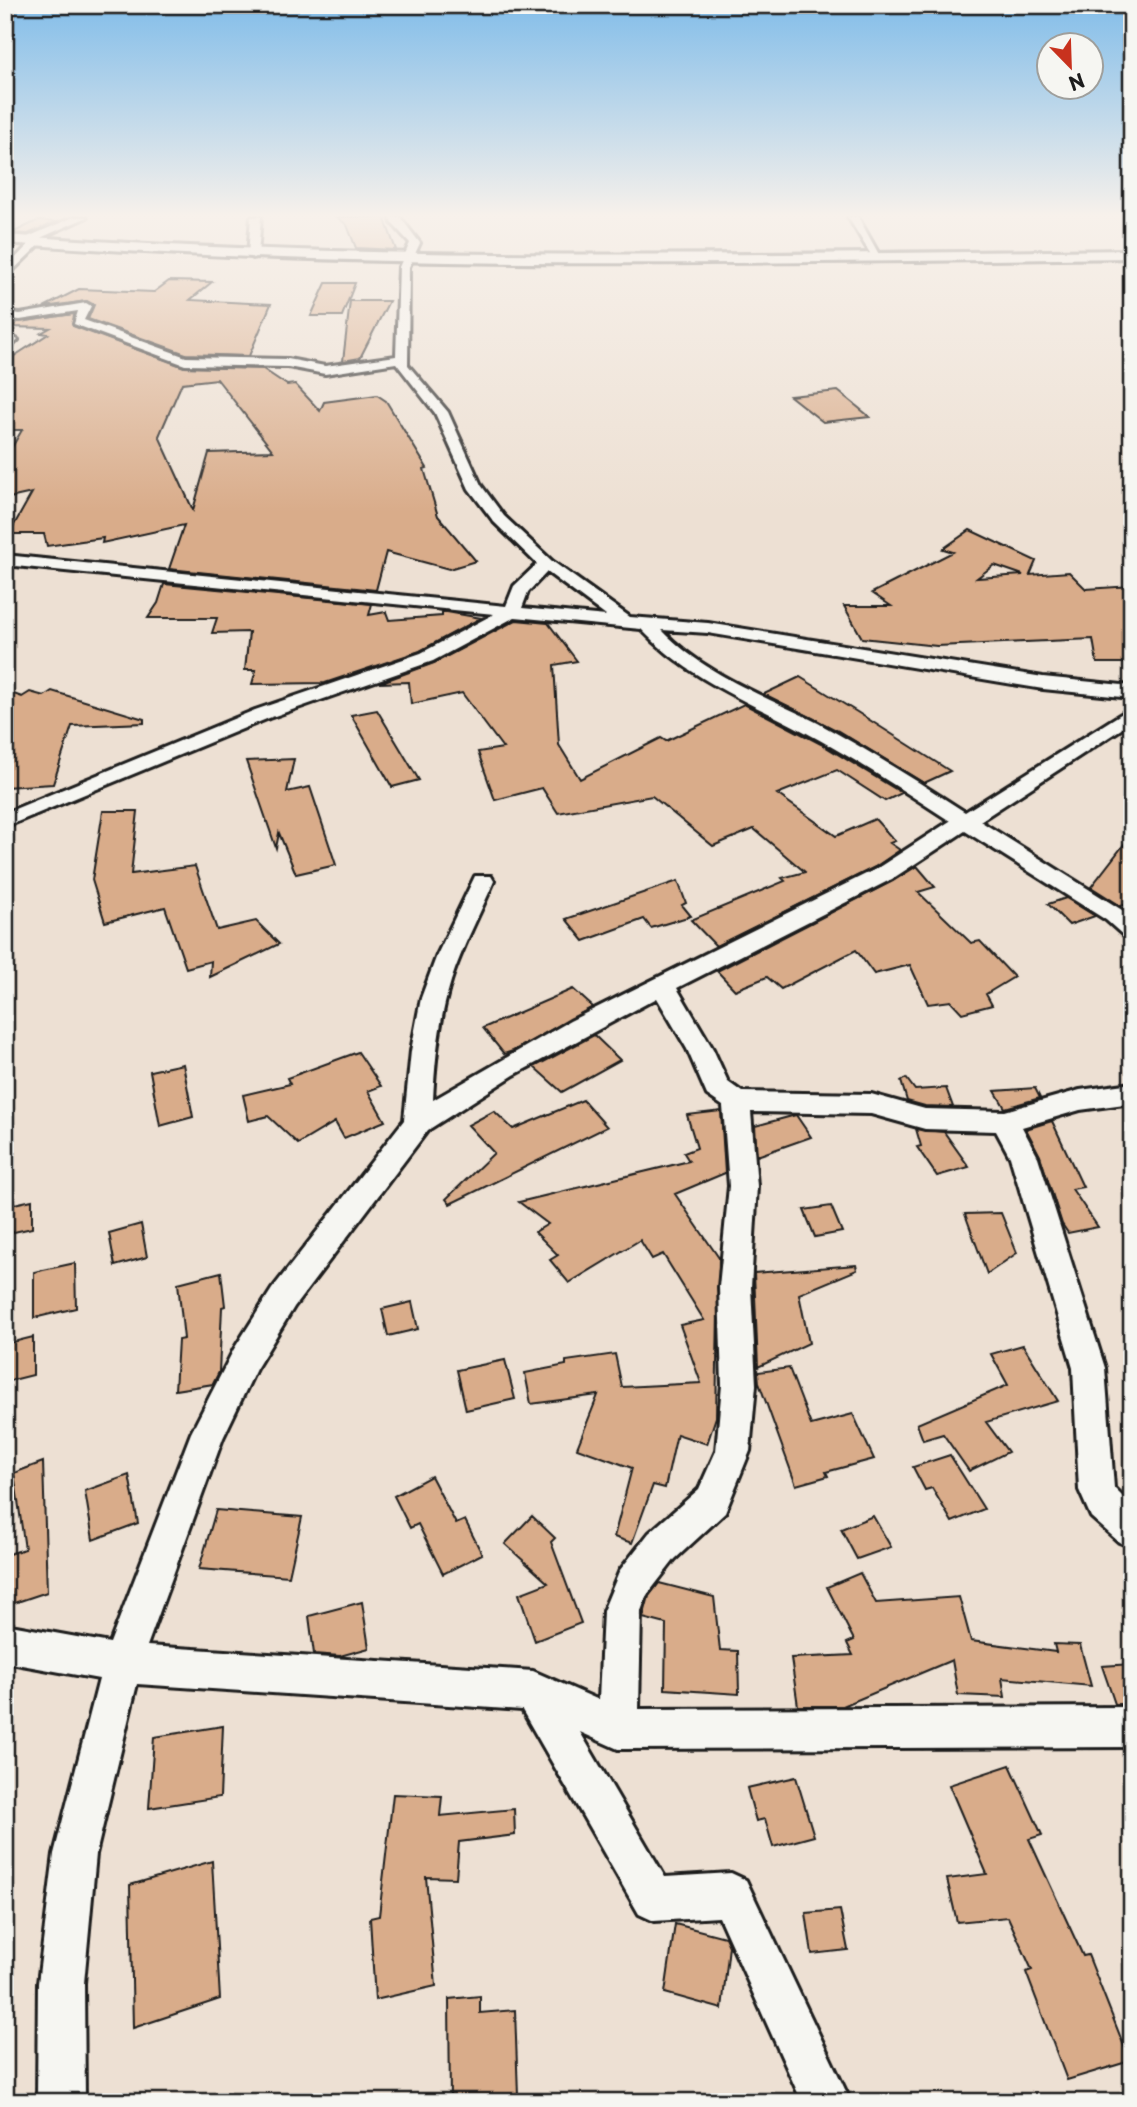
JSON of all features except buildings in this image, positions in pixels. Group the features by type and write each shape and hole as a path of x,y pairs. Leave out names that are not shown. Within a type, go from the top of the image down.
{"street":[{"path":"12,315 30,315"},
{"path":"81,315 78,322 113,332 185,361 288,363 325,370 401,359"},
{"path":"403,315 401,359 407,374 441,411 481,498 512,533 546,564 625,622"},
{"path":"5,336 12,340 5,350"},
{"path":"5,560 271,584 512,612 754,634 1042,683 1132,692"},
{"path":"5,821 262,714 428,657 512,612 520,590 546,564"},
{"path":"646,624 666,647 701,674 834,739 961,821 1126,917"},
{"path":"61,2102 61,1983 75,1854 122,1664 184,1490 208,1433 245,1359 283,1298 326,1240 418,1123 505,1068 662,985 884,874 961,821 1132,713"},
{"path":"418,1123 422,1051 429,1013 440,979 483,881"},
{"path":"662,985 700,1049 718,1088 736,1102 871,1104 925,1119 1005,1121 1080,1100 1132,1093"},
{"path":"618,1729 622,1611 633,1583 662,1546 712,1501 733,1451 739,1385 736,1287 743,1186 736,1102"},
{"path":"1005,1121 1024,1157 1089,1368 1097,1490 1104,1505 1132,1529"},
{"path":"5,1643 122,1664 533,1691 618,1729 1132,1727"},
{"path":"533,1691 654,1899 731,1895 827,2102"}]}
